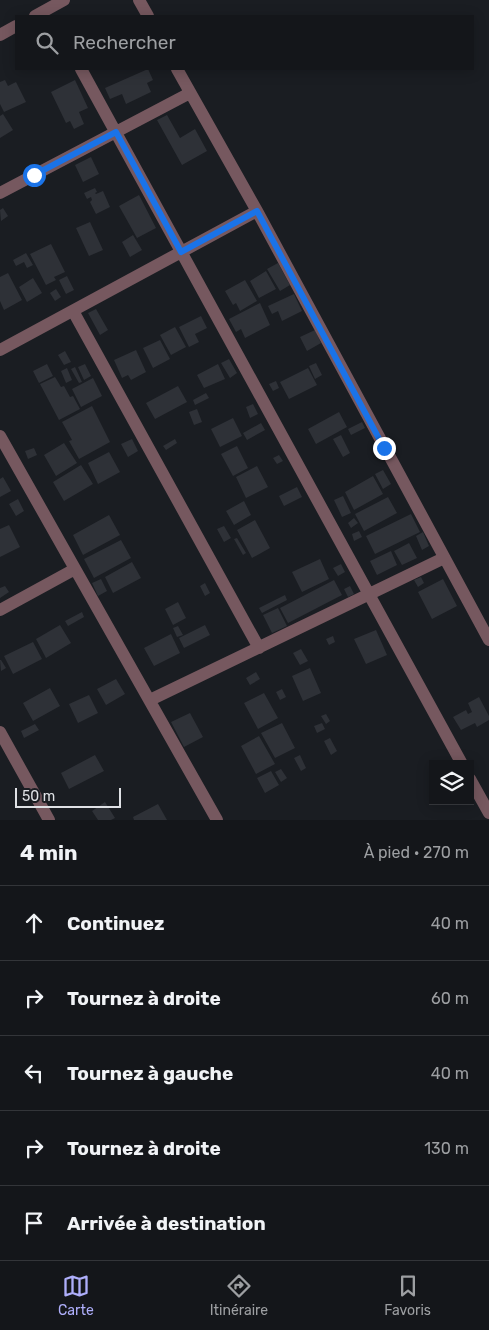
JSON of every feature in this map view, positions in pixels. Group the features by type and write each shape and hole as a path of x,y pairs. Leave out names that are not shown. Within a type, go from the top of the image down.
{"street":[{"path":"37,15 64,0"},
{"path":"139,0 147,15"},
{"path":"0,35 15,27"},
{"path":"82,70 460,760"},
{"path":"178,70 257,211 489,640"},
{"path":"0,193 190,92"},
{"path":"0,350 257,211"},
{"path":"73,311 259,648"},
{"path":"0,436 217,820"},
{"path":"150,700 444,558"},
{"path":"0,610 75,568"},
{"path":"0,732 49,820"},
{"path":"474,786 489,813"}],"building":[{"path":"146,70 148,70 153,80 147,83 151,92 126,104 122,94 110,99 105,88"},
{"path":"5,80 8,86 16,82 26,102 4,112 0,104 0,82"},
{"path":"75,80 88,108 79,112 84,124 74,129 70,121 66,123 51,92"},
{"path":"3,114 13,130 0,138 0,116"},
{"path":"167,115 180,138 195,129 207,151 182,165 157,120"},
{"path":"91,157 99,174 83,182 75,165"},
{"path":"95,188 96,194 103,191 110,207 96,214 90,202 92,200 91,197 87,199 84,193"},
{"path":"139,195 156,228 137,238 119,206"},
{"path":"3,208 8,216 1,221 0,210"},
{"path":"90,222 103,250 89,256 76,228"},
{"path":"133,235 142,250 130,257 122,242"},
{"path":"51,244 65,272 54,277 56,280 46,285 30,254"},
{"path":"26,253 33,265 27,268 24,262 16,266 13,260"},
{"path":"278,263 290,285 280,291 267,269"},
{"path":"266,271 276,289 259,298 250,281"},
{"path":"8,273 22,300 4,310 0,301 0,277"},
{"path":"67,276 74,290 66,294 59,280"},
{"path":"33,278 42,293 27,302 19,287"},
{"path":"245,280 257,301 240,311 236,303 233,305 225,291"},
{"path":"56,289 61,297 55,301 50,293"},
{"path":"294,294 302,311 282,321 278,311 272,314 268,306"},
{"path":"260,303 270,325 245,338 241,329 236,332 229,319"},
{"path":"96,309 108,330 100,335 88,313"},
{"path":"201,316 207,328 195,334 199,342 189,347 179,327"},
{"path":"175,327 186,347 171,355 160,335"},
{"path":"315,330 321,343 307,351 300,337"},
{"path":"160,340 170,359 153,368 143,348"},
{"path":"136,350 146,372 131,380 128,375 122,378 114,360"},
{"path":"65,351 71,362 64,365 58,355"},
{"path":"229,359 237,373 230,378 221,363"},
{"path":"316,363 322,375 315,379 309,366"},
{"path":"47,364 53,376 39,383 33,371"},
{"path":"85,364 91,376 84,380 78,367"},
{"path":"218,364 225,379 204,388 197,375"},
{"path":"75,367 82,382 79,383 71,369"},
{"path":"67,368 72,380 66,383 61,371"},
{"path":"308,368 317,385 289,399 280,382"},
{"path":"55,377 61,387 64,386 70,397 73,396 80,409 59,420 40,384"},
{"path":"93,378 102,396 81,407 72,389"},
{"path":"276,381 279,388 273,391 269,384"},
{"path":"178,386 187,402 155,419 146,403"},
{"path":"206,393 209,398 195,405 193,400"},
{"path":"253,404 258,414 250,418 246,407"},
{"path":"92,406 110,442 79,459 69,441 72,440 62,422"},
{"path":"197,409 202,422 194,425 189,412"},
{"path":"339,412 347,427 316,444 308,429"},
{"path":"233,418 242,436 220,447 211,429"},
{"path":"362,422 365,428 351,435 348,429"},
{"path":"261,423 265,430 247,440 243,433"},
{"path":"341,435 350,453 343,457 333,439"},
{"path":"132,439 138,451 128,457 121,444"},
{"path":"175,439 177,443 166,450 163,446"},
{"path":"64,443 77,463 56,476 44,455"},
{"path":"237,446 248,468 233,476 221,454"},
{"path":"34,448 37,455 28,459 25,451"},
{"path":"109,452 120,472 98,484 88,463"},
{"path":"279,455 283,461 277,464 273,458"},
{"path":"81,465 93,484 64,501 53,482"},
{"path":"257,466 268,487 246,498 236,477"},
{"path":"383,470 391,484 383,489 375,474"},
{"path":"373,476 383,494 354,510 345,492"},
{"path":"3,477 11,491 0,497 0,479"},
{"path":"297,487 302,497 284,506 279,496"},
{"path":"343,496 351,513 342,517 334,500"},
{"path":"388,497 397,513 364,531 355,514"},
{"path":"18,499 24,511 16,516 9,504"},
{"path":"244,501 251,515 234,525 226,511"},
{"path":"411,514 420,532 375,554 366,536"},
{"path":"109,515 120,535 83,555 73,535"},
{"path":"354,518 358,523 351,528 348,523"},
{"path":"255,520 270,548 252,558 237,530"},
{"path":"9,525 20,547 0,557 0,529"},
{"path":"224,526 231,538 224,542 217,529"},
{"path":"359,531 362,537 354,541 352,534"},
{"path":"423,532 429,546 422,550 416,536"},
{"path":"237,538 246,553 243,555 234,539"},
{"path":"121,540 131,558 94,578 84,559"},
{"path":"409,543 417,558 402,565 394,551"},
{"path":"391,551 397,565 377,575 370,561"},
{"path":"320,559 329,579 302,592 292,572"},
{"path":"132,562 141,578 113,593 105,577"},
{"path":"341,564 345,572 338,576 333,568"},
{"path":"421,577 424,583 418,587 414,580"},
{"path":"101,579 107,591 98,596 92,583"},
{"path":"443,579 457,606 432,619 418,592"},
{"path":"334,580 342,595 288,623 280,608"},
{"path":"205,583 210,593 205,596 200,586"},
{"path":"5,586 9,592 0,598 0,588"},
{"path":"350,586 354,594 348,597 344,589"},
{"path":"285,595 287,600 262,613 259,608"},
{"path":"178,602 186,618 173,625 165,609"},
{"path":"278,608 287,626 272,633 263,615"},
{"path":"82,612 84,617 68,626 65,621"},
{"path":"60,625 71,643 46,658 36,639"},
{"path":"205,625 210,635 184,648 179,638"},
{"path":"178,626 183,635 177,637 173,628"},
{"path":"376,630 387,655 366,664 354,639"},
{"path":"171,634 180,653 154,666 144,648"},
{"path":"333,636 335,642 329,645 326,639"},
{"path":"33,642 42,659 13,674 4,656"},
{"path":"301,649 308,661 300,665 293,653"},
{"path":"0,660 6,668 1,671"},
{"path":"310,668 321,693 303,701 292,676"},
{"path":"256,672 260,679 250,685 246,678"},
{"path":"116,679 125,694 106,705 97,689"},
{"path":"50,688 60,706 33,721 23,703"},
{"path":"282,689 286,697 280,700 276,692"},
{"path":"264,693 278,718 258,729 244,703"},
{"path":"89,695 98,713 78,723 69,704"},
{"path":"479,697 489,716 489,720 477,727 475,723 461,730 453,717 466,710 468,714 472,712 468,703"},
{"path":"190,713 203,737 184,747 171,722"},
{"path":"326,714 330,721 326,724 321,716"},
{"path":"282,723 295,748 275,758 261,733"},
{"path":"322,723 325,729 317,733 314,726"},
{"path":"35,724 39,730 24,738 21,731"},
{"path":"259,736 275,764 256,774 241,746"},
{"path":"330,738 337,751 331,755 324,741"},
{"path":"95,755 104,771 69,789 61,773"},
{"path":"300,755 306,768 301,771 294,758"},
{"path":"281,769 287,778 281,782 275,772"},
{"path":"271,771 279,785 265,793 257,778"},
{"path":"105,802 115,818 111,820 98,820 92,811"},
{"path":"158,804 167,820 134,820 133,817"}],"route":[{"path":"34,175 116,132 181,252 257,211 384,448"}]}
